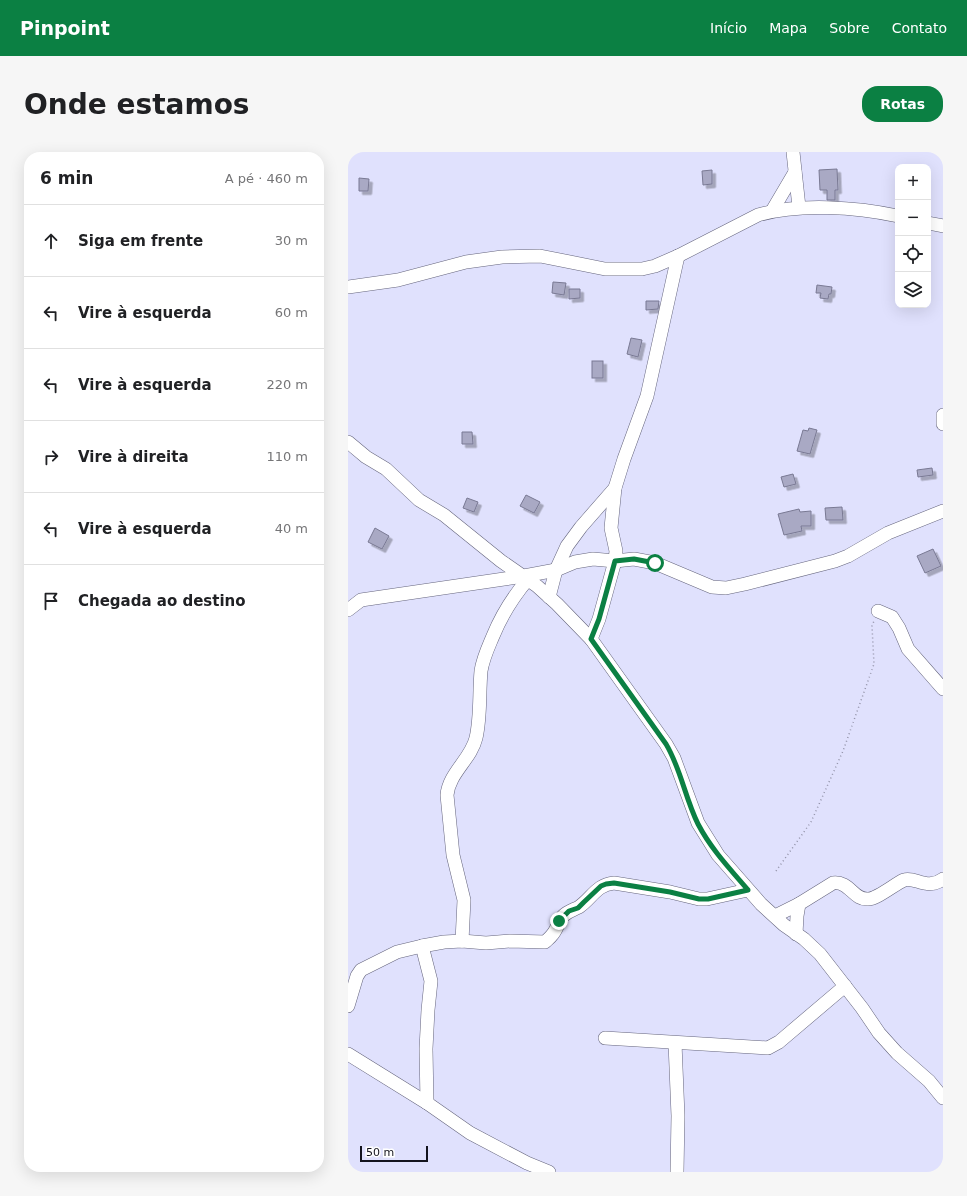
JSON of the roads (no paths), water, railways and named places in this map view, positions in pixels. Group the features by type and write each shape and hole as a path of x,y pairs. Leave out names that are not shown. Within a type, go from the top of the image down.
{"street":[{"path":"793,152 799,207"},
{"path":"772,211 795,172"},
{"path":"348,287 398,280 466,262 502,257 540,256 605,269 642,269 655,266 678,256 758,215 772,211 799,207 863,210 895,215"},
{"path":"931,224 943,226"},
{"path":"591,639 599,619 615,561 616,551 610,528 615,488 647,396 678,256"},
{"path":"943,415 943,424"},
{"path":"348,442 366,457 386,469 419,500 444,515 501,561 550,597 591,639 666,744 674,758 698,823 718,855 748,890 775,916 820,954 879,1033 897,1053 929,1081 943,1098"},
{"path":"550,597 556,570 567,546 573,536 615,488"},
{"path":"348,610 361,600 373,597 526,578 556,570 575,562 593,559 615,561 634,559 655,563 712,587 726,588 835,561 848,556 888,533 943,511"},
{"path":"462,941 464,900 454,856 447,795 448,788 452,779 468,755 476,738 481,670 485,653 508,605 526,578"},
{"path":"878,612 892,618 899,628 908,649 943,689"},
{"path":"775,916 799,904 833,883 845,885 862,898 869,899 904,880 934,884 943,879"},
{"path":"348,1006 357,976 361,970 397,952 444,942 462,941 486,944 510,941 545,942 552,935 559,921 564,915 569,911 578,908 601,886 606,884 614,883 670,892 699,899 708,899 748,890"},
{"path":"796,934 796,916 799,904"},
{"path":"422,946 431,981 426,1049 427,1103"},
{"path":"605,1038 768,1048 779,1042 845,986"},
{"path":"675,1043 678,1116 677,1172"},
{"path":"348,1054 427,1103 470,1133 527,1163 549,1172"}]}
